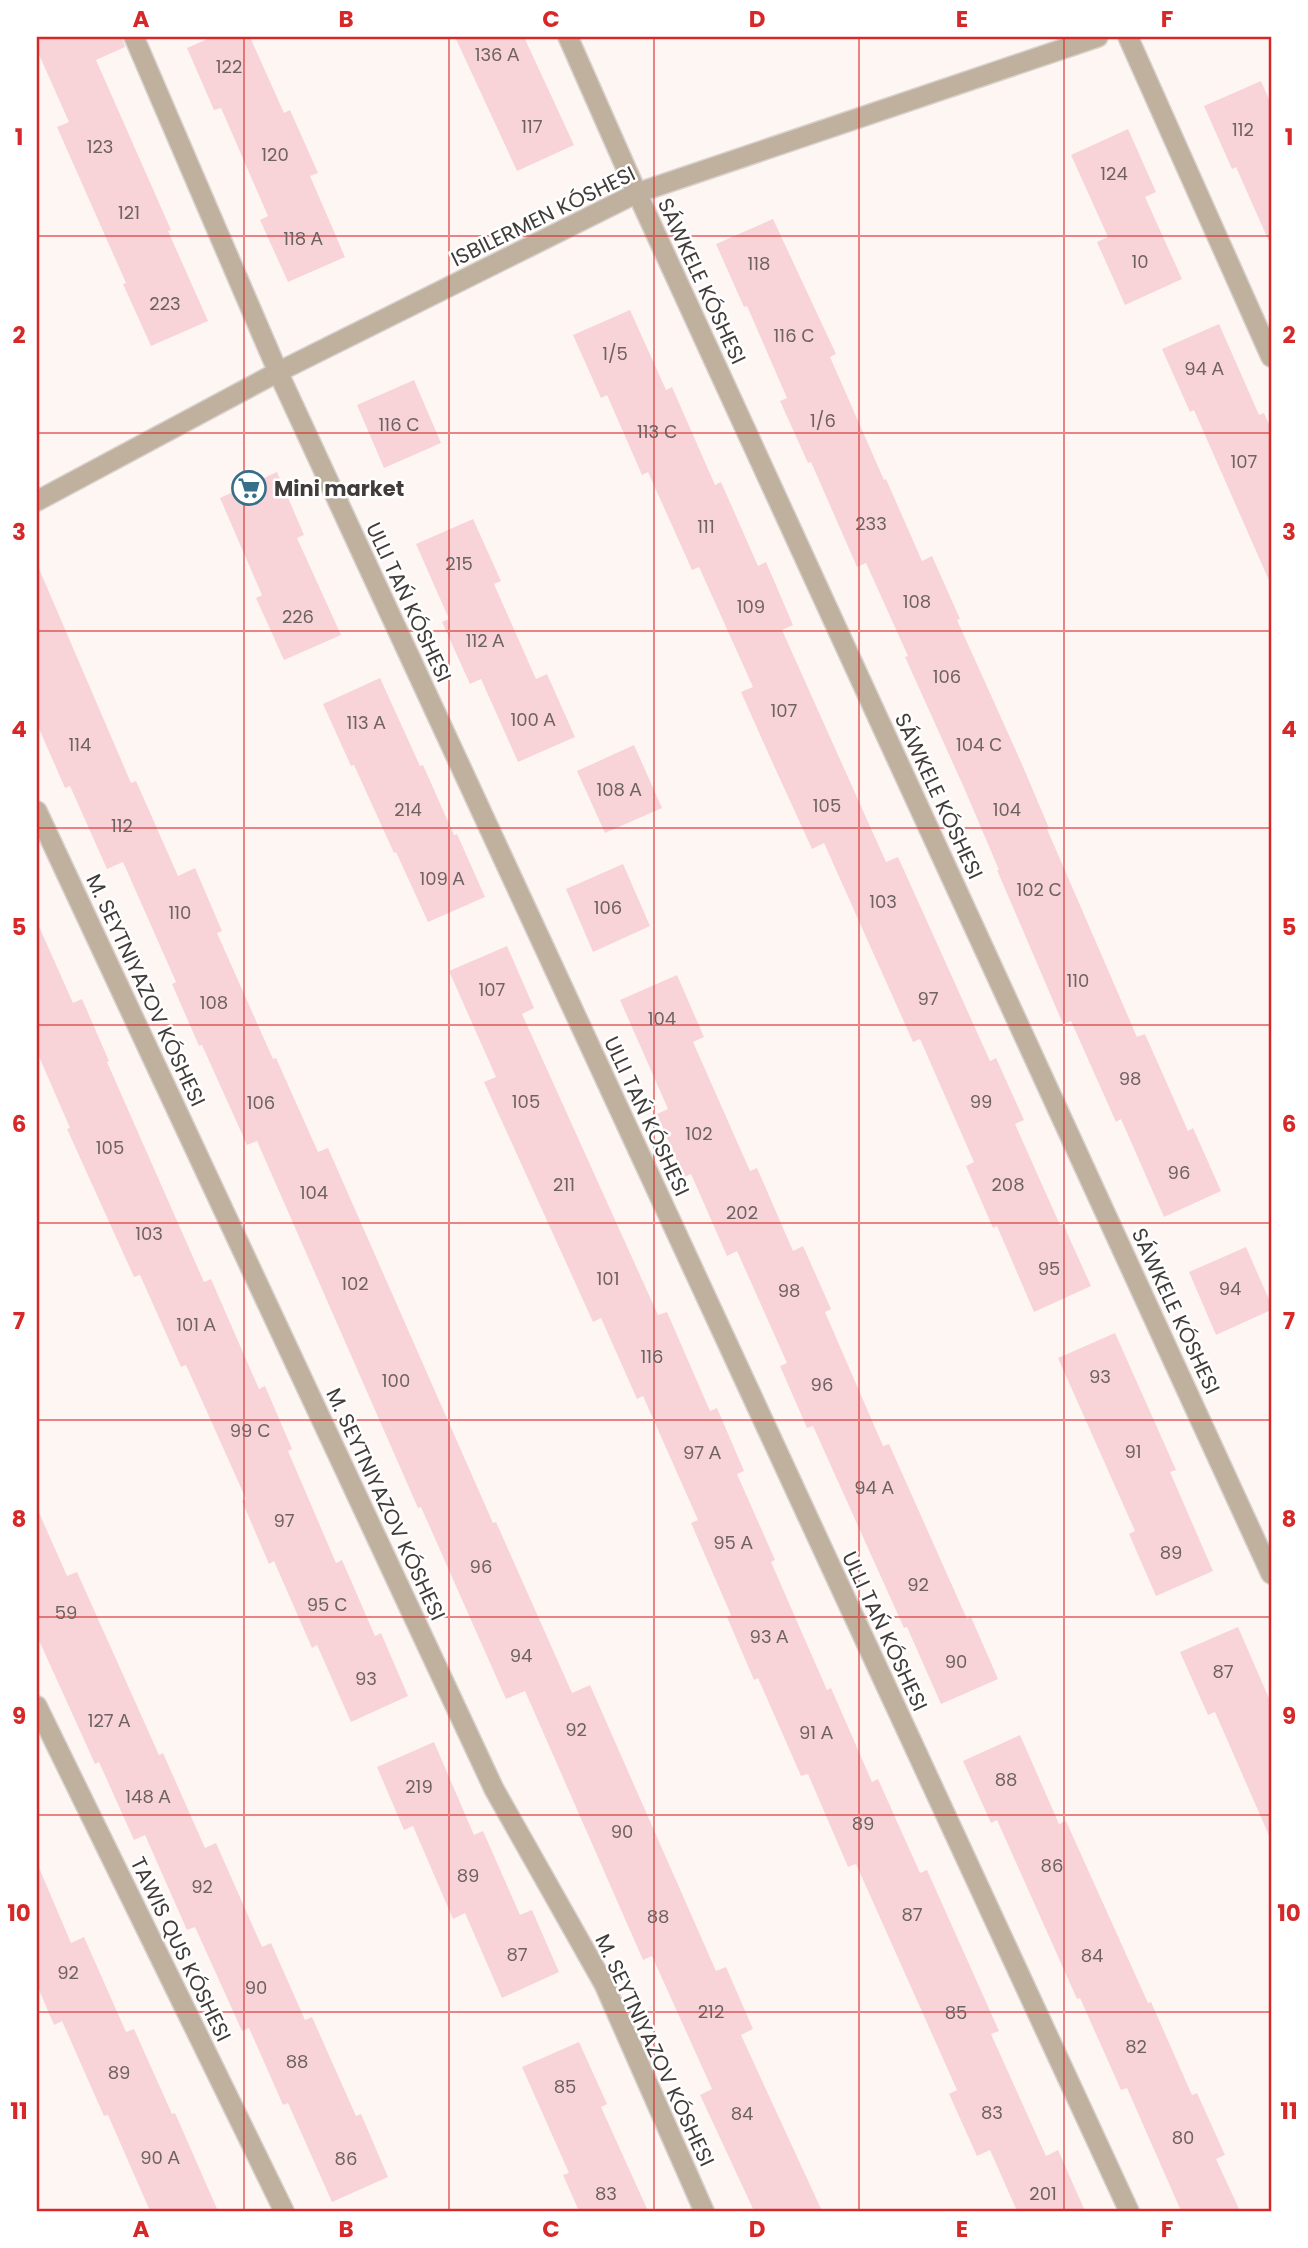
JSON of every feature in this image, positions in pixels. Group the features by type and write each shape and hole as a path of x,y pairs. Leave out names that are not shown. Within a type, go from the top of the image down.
{"street":[{"path":"134,37 278,372 1129,2211"},
{"name":"SÁWKELE KÓSHESI","path":"568,37 637,193 1271,1574"},
{"name":"ISBILERMEN KÓSHESI","path":"37,501 278,372 637,193 1098,37"},
{"path":"1128,37 1271,357"},
{"name":"M. SEYTNIYAZOV KÓSHESI","path":"37,811 494,1789 604,1984 704,2211"},
{"path":"37,1706 284,2211"}],"building":[{"path":"37,37 122,37 125,47 96,60 208,321 151,346 57,127 69,122 37,50"},
{"path":"212,37 250,37 284,113 290,110 318,173 310,176 345,257 288,282 260,220 268,216 221,108 214,110 187,48"},
{"path":"455,37 524,37 574,145 517,171"},
{"path":"1261,81 1271,104 1271,246 1236,167 1232,169 1204,106"},
{"path":"1128,129 1156,192 1145,197 1182,279 1125,305 1097,242 1108,237 1071,155"},
{"path":"773,219 836,354 830,357 922,561 932,556 1137,1037 1145,1034 1188,1131 1193,1128 1221,1191 1164,1217 1121,1119 1116,1122 1071,1021 1063,1024 965,790 905,657 908,656 866,563 857,567 811,462 808,463 780,401 787,398 747,306 744,307 716,244"},
{"path":"630,310 666,390 672,387 715,485 721,482 758,566 766,562 793,625 782,630 886,862 898,857 990,1061 996,1058 1024,1120 1015,1124 1060,1225 1063,1224 1091,1286 1034,1312 997,1226 993,1228 966,1166 974,1162 920,1039 913,1042 824,843 812,849 769,755 741,692 753,687 699,567 692,570 648,472 642,475 607,395 601,398 573,335"},
{"path":"1219,324 1259,415 1264,413 1271,429 1271,585 1194,410 1190,412 1162,349"},
{"path":"414,380 441,443 384,468 357,405"},
{"path":"277,472 304,535 297,538 341,635 284,660 256,598 262,595 220,498"},
{"path":"473,519 501,581 494,584 536,679 547,674 575,737 518,762 481,679 470,684 442,622 449,619 416,544"},
{"path":"37,564 131,783 136,781 178,876 195,868 222,931 217,933 273,1059 276,1058 318,1152 328,1148 493,1523 496,1522 572,1693 590,1685 716,1971 726,1967 753,2029 741,2035 822,2211 754,2211 700,2095 712,2089 652,1956 643,1960 525,1691 506,1699 421,1507 418,1508 257,1141 247,1145 202,1045 199,1046 172,984 176,982 123,862 107,869 70,786 65,788 37,724"},
{"path":"380,678 485,897 428,922 323,704"},
{"path":"634,745 662,808 605,833 577,771"},
{"path":"623,864 650,926 593,952 566,889"},
{"path":"37,922 73,1003 82,999 204,1282 211,1279 259,1389 265,1386 292,1449 288,1451 336,1563 342,1560 375,1636 381,1633 408,1696 351,1722 317,1645 312,1648 274,1561 269,1564 242,1501 246,1499 186,1365 181,1367 140,1275 134,1277 67,1129 70,1128 37,1052"},
{"path":"507,946 534,1008 522,1014 658,1315 667,1312 710,1411 717,1408 744,1471 737,1474 775,1560 771,1562 827,1690 831,1688 872,1782 878,1779 920,1873 927,1870 999,2031 991,2034 1046,2156 1058,2150 1085,2211 1017,2211 990,2150 977,2156 949,2094 957,2090 856,1864 848,1867 808,1774 801,1776 758,1678 754,1680 727,1617 731,1615 691,1523 698,1520 643,1396 637,1399 601,1318 593,1322 484,1082 496,1077 449,971"},
{"path":"677,975 704,1037 693,1042 750,1171 757,1168 793,1251 803,1246 831,1309 825,1312 883,1446 889,1444 967,1619 971,1617 998,1679 941,1704 813,1426 807,1428 780,1366 787,1363 737,1251 727,1256 691,1174 684,1177 657,1114 668,1109 620,1000"},
{"path":"1246,1247 1271,1304 1271,1310 1216,1335 1189,1272"},
{"path":"1115,1333 1176,1470 1170,1472 1213,1571 1156,1596 1129,1534 1135,1531 1058,1358"},
{"path":"37,1508 67,1576 77,1572 159,1755 163,1753 205,1848 216,1843 262,1947 271,1943 305,2020 312,2017 356,2116 361,2114 388,2177 332,2202 288,2103 283,2105 249,2028 242,2031 195,1927 187,1930 145,1835 134,1840 99,1762 95,1764 37,1636"},
{"path":"1238,1627 1271,1703 1271,1840 1215,1712 1208,1715 1180,1652"},
{"path":"1020,1735 1059,1824 1066,1821 1192,2095 1197,2093 1225,2155 1216,2159 1240,2211 1181,2211 1127,2088 1121,2090 1080,1998 1077,1999 997,1820 991,1823 963,1761"},
{"path":"434,1742 474,1835 483,1831 520,1915 532,1910 559,1972 502,1998 465,1913 453,1919 413,1826 404,1830 377,1767"},
{"path":"37,1863 71,1943 84,1937 126,2032 134,2029 218,2211 150,2211 108,2115 104,2116 62,2021 54,2025 37,1985"},
{"path":"579,2042 607,2104 601,2107 648,2211 579,2211 563,2175 569,2173 522,2067"}],"place":[{"name":"Mini market","path":"249,488"}]}
